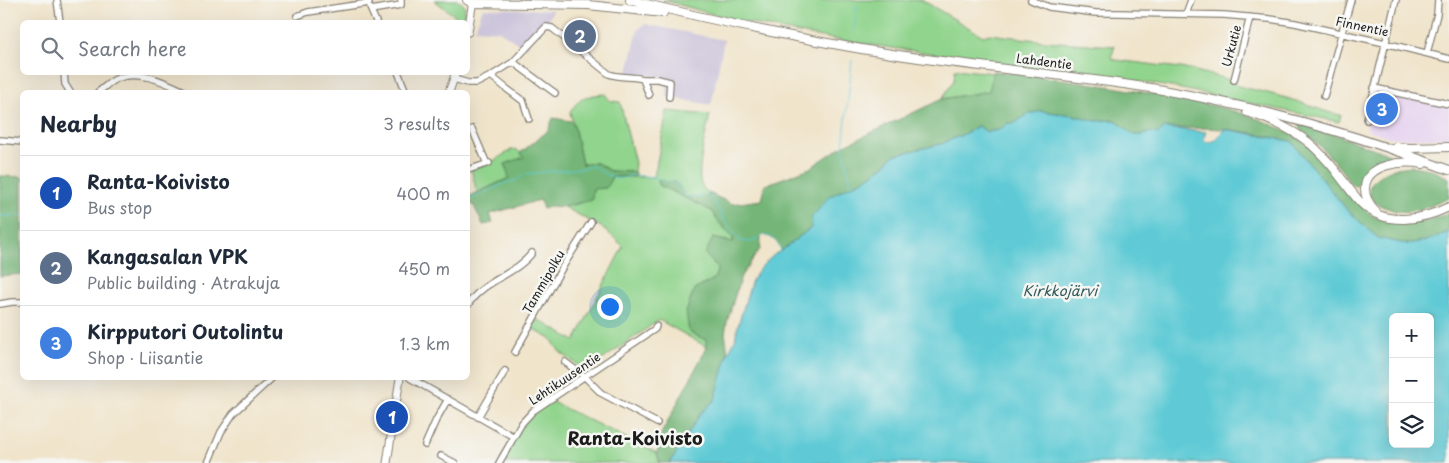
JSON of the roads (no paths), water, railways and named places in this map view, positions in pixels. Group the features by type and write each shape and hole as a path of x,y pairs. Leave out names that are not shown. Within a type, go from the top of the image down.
{"highway":[{"name":"Lahdentie","path":"630,0 776,34 876,52 1110,82 1194,96 1300,120 1350,135 1449,170"},
{"path":"649,0 703,18"},
{"path":"471,1 601,6 703,18"},
{"path":"1194,96 1262,117 1294,132 1326,159 1361,203 1385,216 1400,219 1420,218 1435,214 1449,207"},
{"path":"1350,135 1403,148 1449,147"},
{"path":"1385,216 1371,206 1365,194 1366,181 1374,172 1392,163 1409,162 1449,170"}],"main road":[{"path":"469,20 471,1"},
{"path":"450,90 455,76"},
{"path":"387,463 400,380"}],"street":[{"path":"57,0 60,20"},
{"path":"371,10 391,3 401,5 401,0"},
{"name":"Finnentie","path":"1031,0 1049,7 1096,14 1118,12 1186,14 1250,17 1295,23 1385,42 1449,59"},
{"path":"1186,14 1191,0"},
{"path":"1324,96 1351,0"},
{"path":"1367,120 1396,0"},
{"path":"1427,53 1437,14 1438,0"},
{"path":"297,16 308,12 368,2 375,20"},
{"name":"Urkutie","path":"1234,80 1250,17"},
{"path":"455,76 468,83 477,83 491,76 513,62 546,27 552,28 609,74 670,82 669,97"},
{"path":"513,62 555,93"},
{"path":"64,75 65,84 69,90"},
{"path":"399,75 405,90"},
{"path":"101,90 114,80 127,76 141,76 168,83 182,90"},
{"path":"491,76 523,101 529,119"},
{"path":"643,79 649,95"},
{"path":"1374,88 1449,104"},
{"path":"470,169 488,163 472,128"},
{"path":"0,140 20,142"},
{"name":"Tammipolku","path":"515,352 562,268 591,222"},
{"path":"470,302 476,294 526,261 532,253"},
{"path":"0,304 20,302"},
{"name":"Lehtikuusentie","path":"499,463 522,424 533,411 655,329 656,326"},
{"path":"565,362 585,377 601,393 657,423"},
{"path":"478,417 480,408 504,371"},
{"path":"208,463 221,432 233,414 270,380"},
{"path":"419,380 514,437"},
{"path":"425,445 448,399"},
{"path":"441,456 455,463"}],"water":[{"name":"Kirkkojärvi","path":"1040,111 1073,115 1096,121 1115,120 1134,135 1144,135 1151,132 1158,134 1165,128 1206,132 1204,141 1211,142 1217,139 1224,129 1291,141 1348,211 1378,238 1406,244 1426,241 1449,232 1449,463 670,463 701,413 715,400 752,280 761,267 775,254 812,227 811,218 830,196 863,180 884,166 894,155 941,144 978,126 987,132 999,130 1008,123 1013,124 1027,115"}],"waterway":[{"path":"854,32 857,5"},
{"path":"851,185 843,148 852,60"},
{"path":"470,199 505,183 515,181 525,174 593,166 607,175 618,179 635,175 675,182 687,197 710,196 724,220 740,241 752,242 763,235 767,236 778,243 781,252"},
{"path":"0,216 20,215"}],"place":[{"name":"Kangasalan VPK","path":"580,36"},
{"name":"Kirpputori Outolintu","path":"1382,109"},
{"name":"Ranta-Koivisto","path":"392,417"}],"district":[{"name":"Ranta-Koivisto","path":"635,439"}]}
